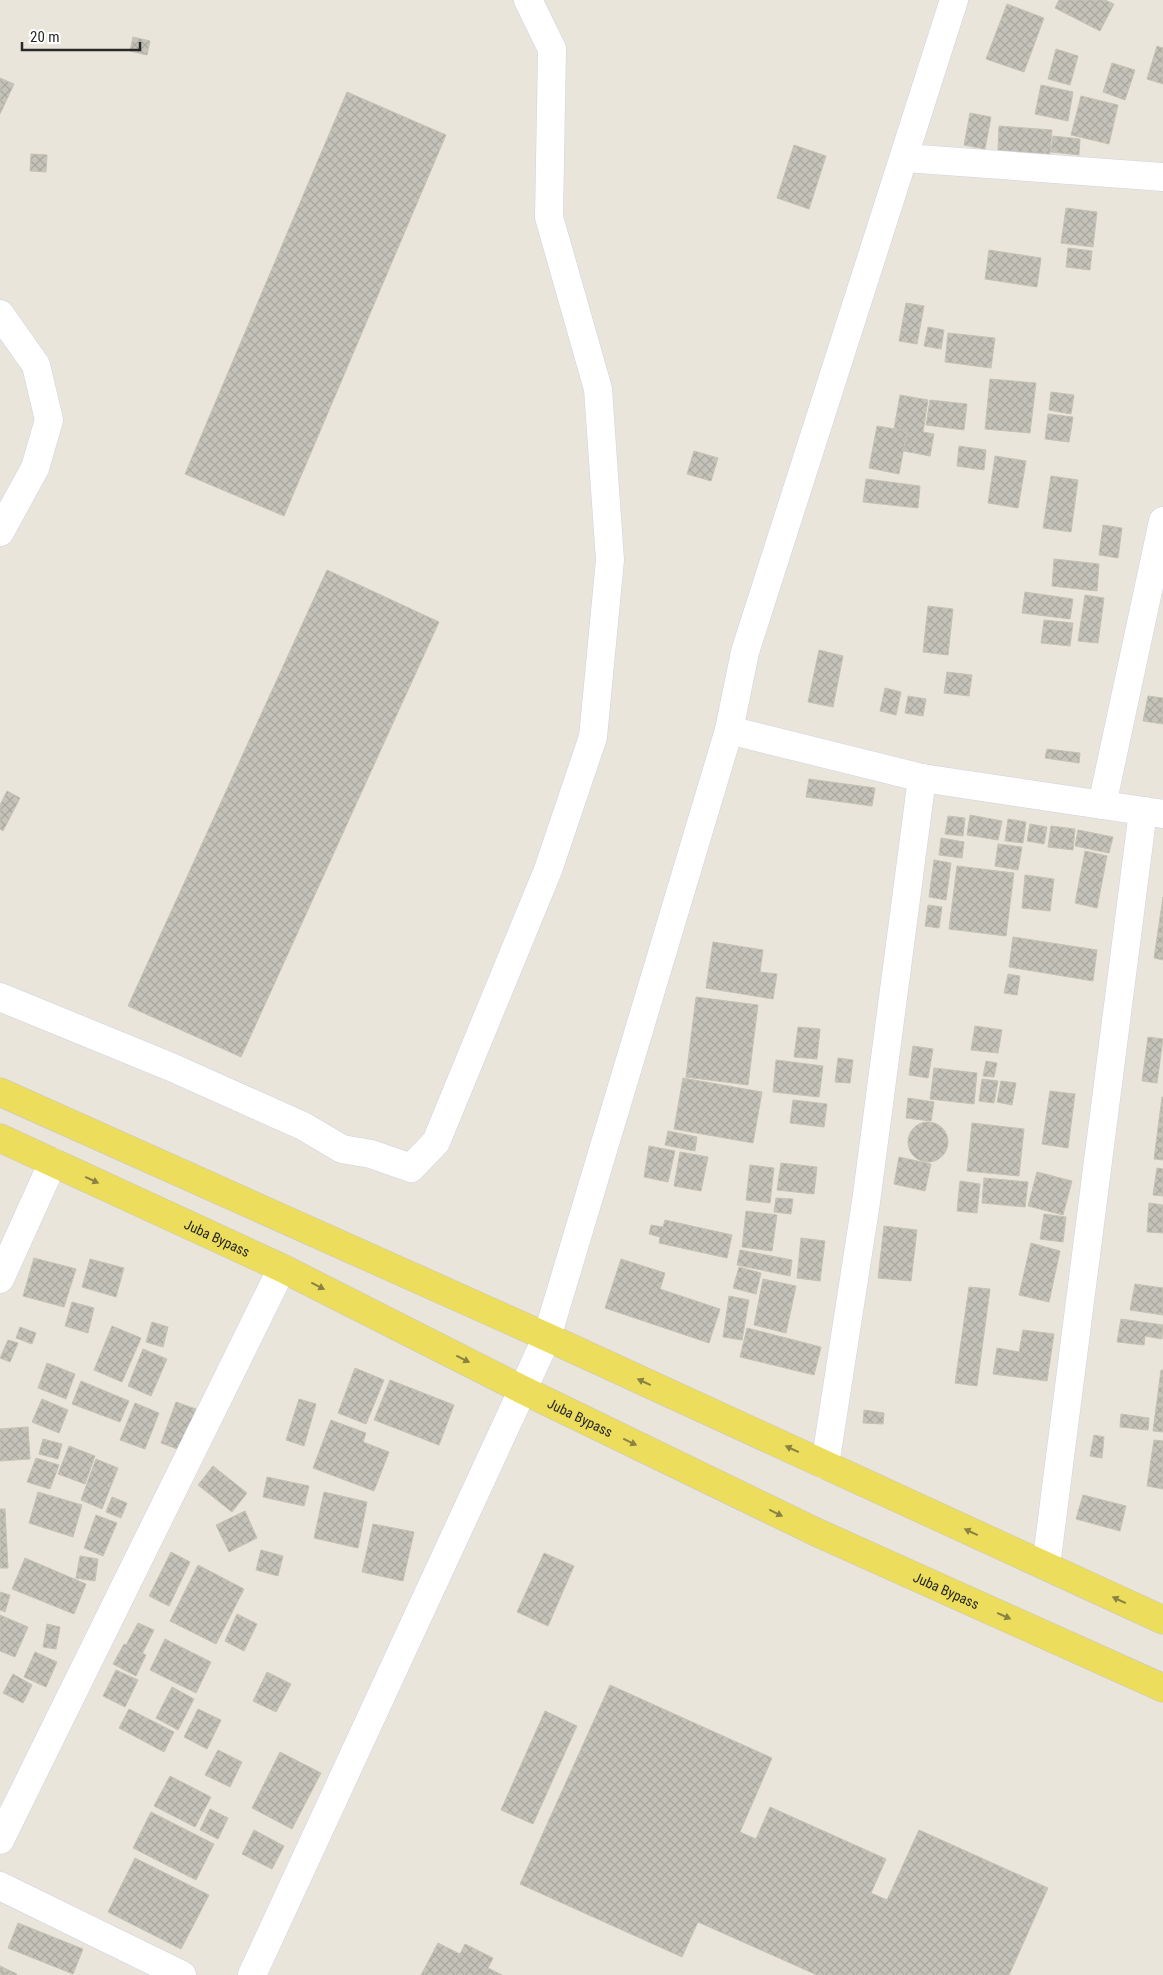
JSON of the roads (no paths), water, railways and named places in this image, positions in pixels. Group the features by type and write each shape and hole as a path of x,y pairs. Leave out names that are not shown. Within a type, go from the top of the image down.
{"main road":[{"path":"0,1092 547,1337 1163,1620"},
{"name":"Juba Bypass","path":"0,1138 282,1268 523,1390 816,1532 1163,1688"}],"street":[{"path":"0,997 171,1067 303,1126 342,1149 371,1154 411,1168 436,1142 548,870 593,737 610,560 598,389 549,217 552,49 528,0"},
{"path":"252,1975 547,1337 729,730 745,652 905,158 954,0"},
{"path":"905,158 1163,177"},
{"path":"0,314 36,365 49,420 35,468 0,532"},
{"path":"1102,805 1163,521"},
{"path":"729,730 922,778 1153,813 1046,1566"},
{"path":"825,1465 866,1202 922,778"},
{"path":"0,1279 53,1162"},
{"path":"0,1840 282,1268"},
{"path":"0,1886 182,1975"}]}
